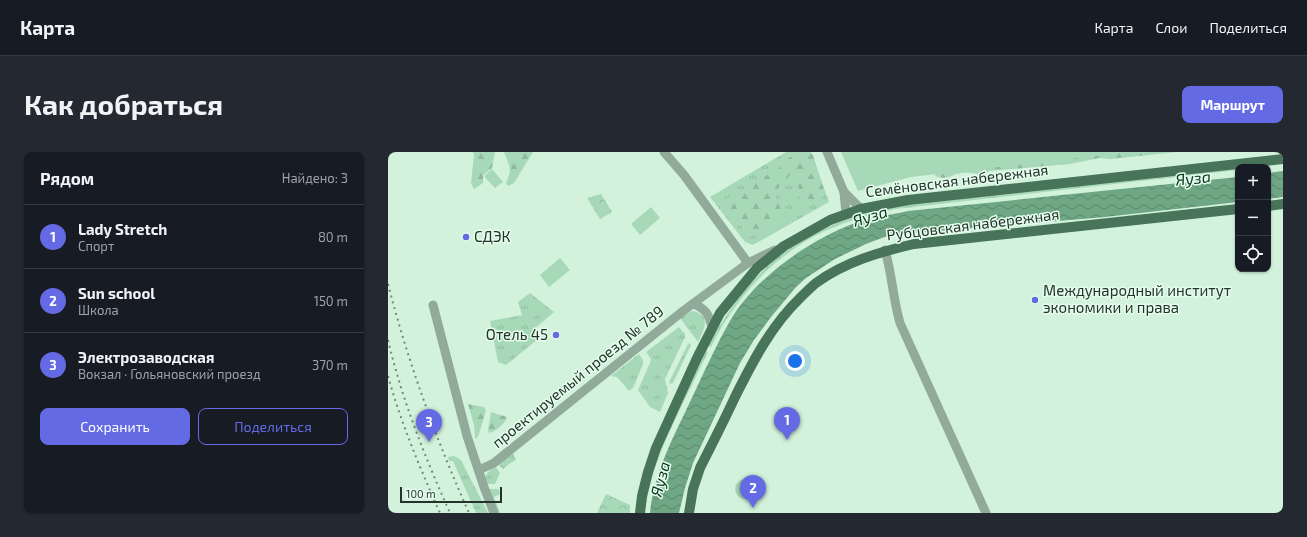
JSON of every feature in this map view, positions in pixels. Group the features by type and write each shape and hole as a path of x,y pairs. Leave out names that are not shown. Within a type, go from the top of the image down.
{"main road":[{"name":"Семёновская набережная","path":"640,513 642,496 656,448 712,326 729,302 757,268 784,246 819,226 861,209 908,200 1283,158"},
{"path":"1271,206 1283,204"},
{"name":"Рубцовская набережная","path":"689,513 693,489 700,468 760,349 773,329 792,305 814,284 835,271 855,261 885,250 914,244 1235,209"}],"street":[{"path":"664,152 684,176 748,264"},
{"path":"827,152 844,192 846,214"},
{"path":"844,192 861,209"},
{"name":"проектируемый проезд № 789","path":"479,470 494,462 693,304 748,264 784,246"},
{"path":"885,250 891,271 893,296 900,323 986,513"},
{"path":"693,304 702,307 709,315 712,326"},
{"path":"433,305 467,436 494,513"}],"green space":[{"path":"473,152 495,152 492,168 483,175 483,183 474,189 471,183"},
{"path":"504,152 533,152 514,183 508,186 506,183 510,167"},
{"path":"786,152 811,152 829,202 753,245 745,242 710,197"},
{"path":"797,152 810,152 813,155 825,193 824,196 812,205 806,206 801,201 797,178 795,175 791,174 779,187 775,196 785,218 767,230 760,228 744,233 742,226 736,225 726,215 731,206 729,202 724,199 743,192 750,185 779,168 783,162"},
{"path":"841,152 1131,152 911,177 858,191"},
{"path":"1045,152 1177,152 1110,159 1099,158 1070,164 990,171 979,174 962,173 946,178 935,176 937,169"},
{"path":"1235,168 1235,170 896,209 854,220 813,237 781,258 753,284 730,314 711,347 708,346 719,327 744,291 774,260 791,247 810,235 830,226 894,206"},
{"path":"492,169 503,182 495,188 484,176"},
{"path":"601,194 612,212 600,219 587,198"},
{"path":"651,207 660,218 640,235 631,224"},
{"path":"560,258 570,270 549,287 540,275"},
{"path":"530,293 554,312 533,330 538,339 506,365 498,362 490,321 522,315 518,302"},
{"path":"693,311 703,316 705,320 704,328 698,342 680,318"},
{"path":"679,327 685,334 685,337 665,379 668,393 660,412 650,407 638,390 651,359 646,352"},
{"path":"690,343 691,345 673,383 670,384 669,382 688,344"},
{"path":"706,351 708,352 673,424 655,468 645,513 642,513 652,471 660,450 677,410"},
{"path":"639,354 643,360 643,364 633,388 629,391 617,377 611,376"},
{"path":"468,404 484,407 486,410 479,434 476,439 474,425"},
{"path":"491,412 507,417 500,427 489,433 488,430"},
{"path":"513,453 516,460 503,469 498,464"},
{"path":"454,456 461,460 488,513 476,513 453,461 449,461 448,457"},
{"path":"495,466 500,473 495,484 486,484 485,478 488,472"},
{"path":"745,479 752,482 755,489 752,496 745,499 738,496 735,489 738,482"},
{"path":"489,489 499,489 500,494 494,497 500,513 498,513"},
{"path":"606,494 630,505 630,513 597,513"}],"water":[{"path":"1283,171 1283,197 1271,199 1271,173"},
{"name":"Яуза","path":"1235,177 1235,202 1105,217 887,236 835,259 806,278 796,287 754,340 740,363 693,463 679,513 650,513 652,498 665,456 719,341 741,305 768,276 785,262 820,239 837,230 861,221 908,211"}],"railway":[{"path":"388,284 404,342 434,429 469,513"},
{"path":"388,340 407,406 450,513"},
{"path":"388,376 411,445 440,513"}],"place":[{"name":"СДЭК","path":"466,237"},
{"name":"Международный институт экономики и права","path":"1035,300"},
{"name":"Отель 45","path":"556,335"},
{"name":"Lady Stretch","path":"787,440"},
{"name":"Электрозаводская","path":"429,442"},
{"name":"Sun school","path":"753,508"}]}
